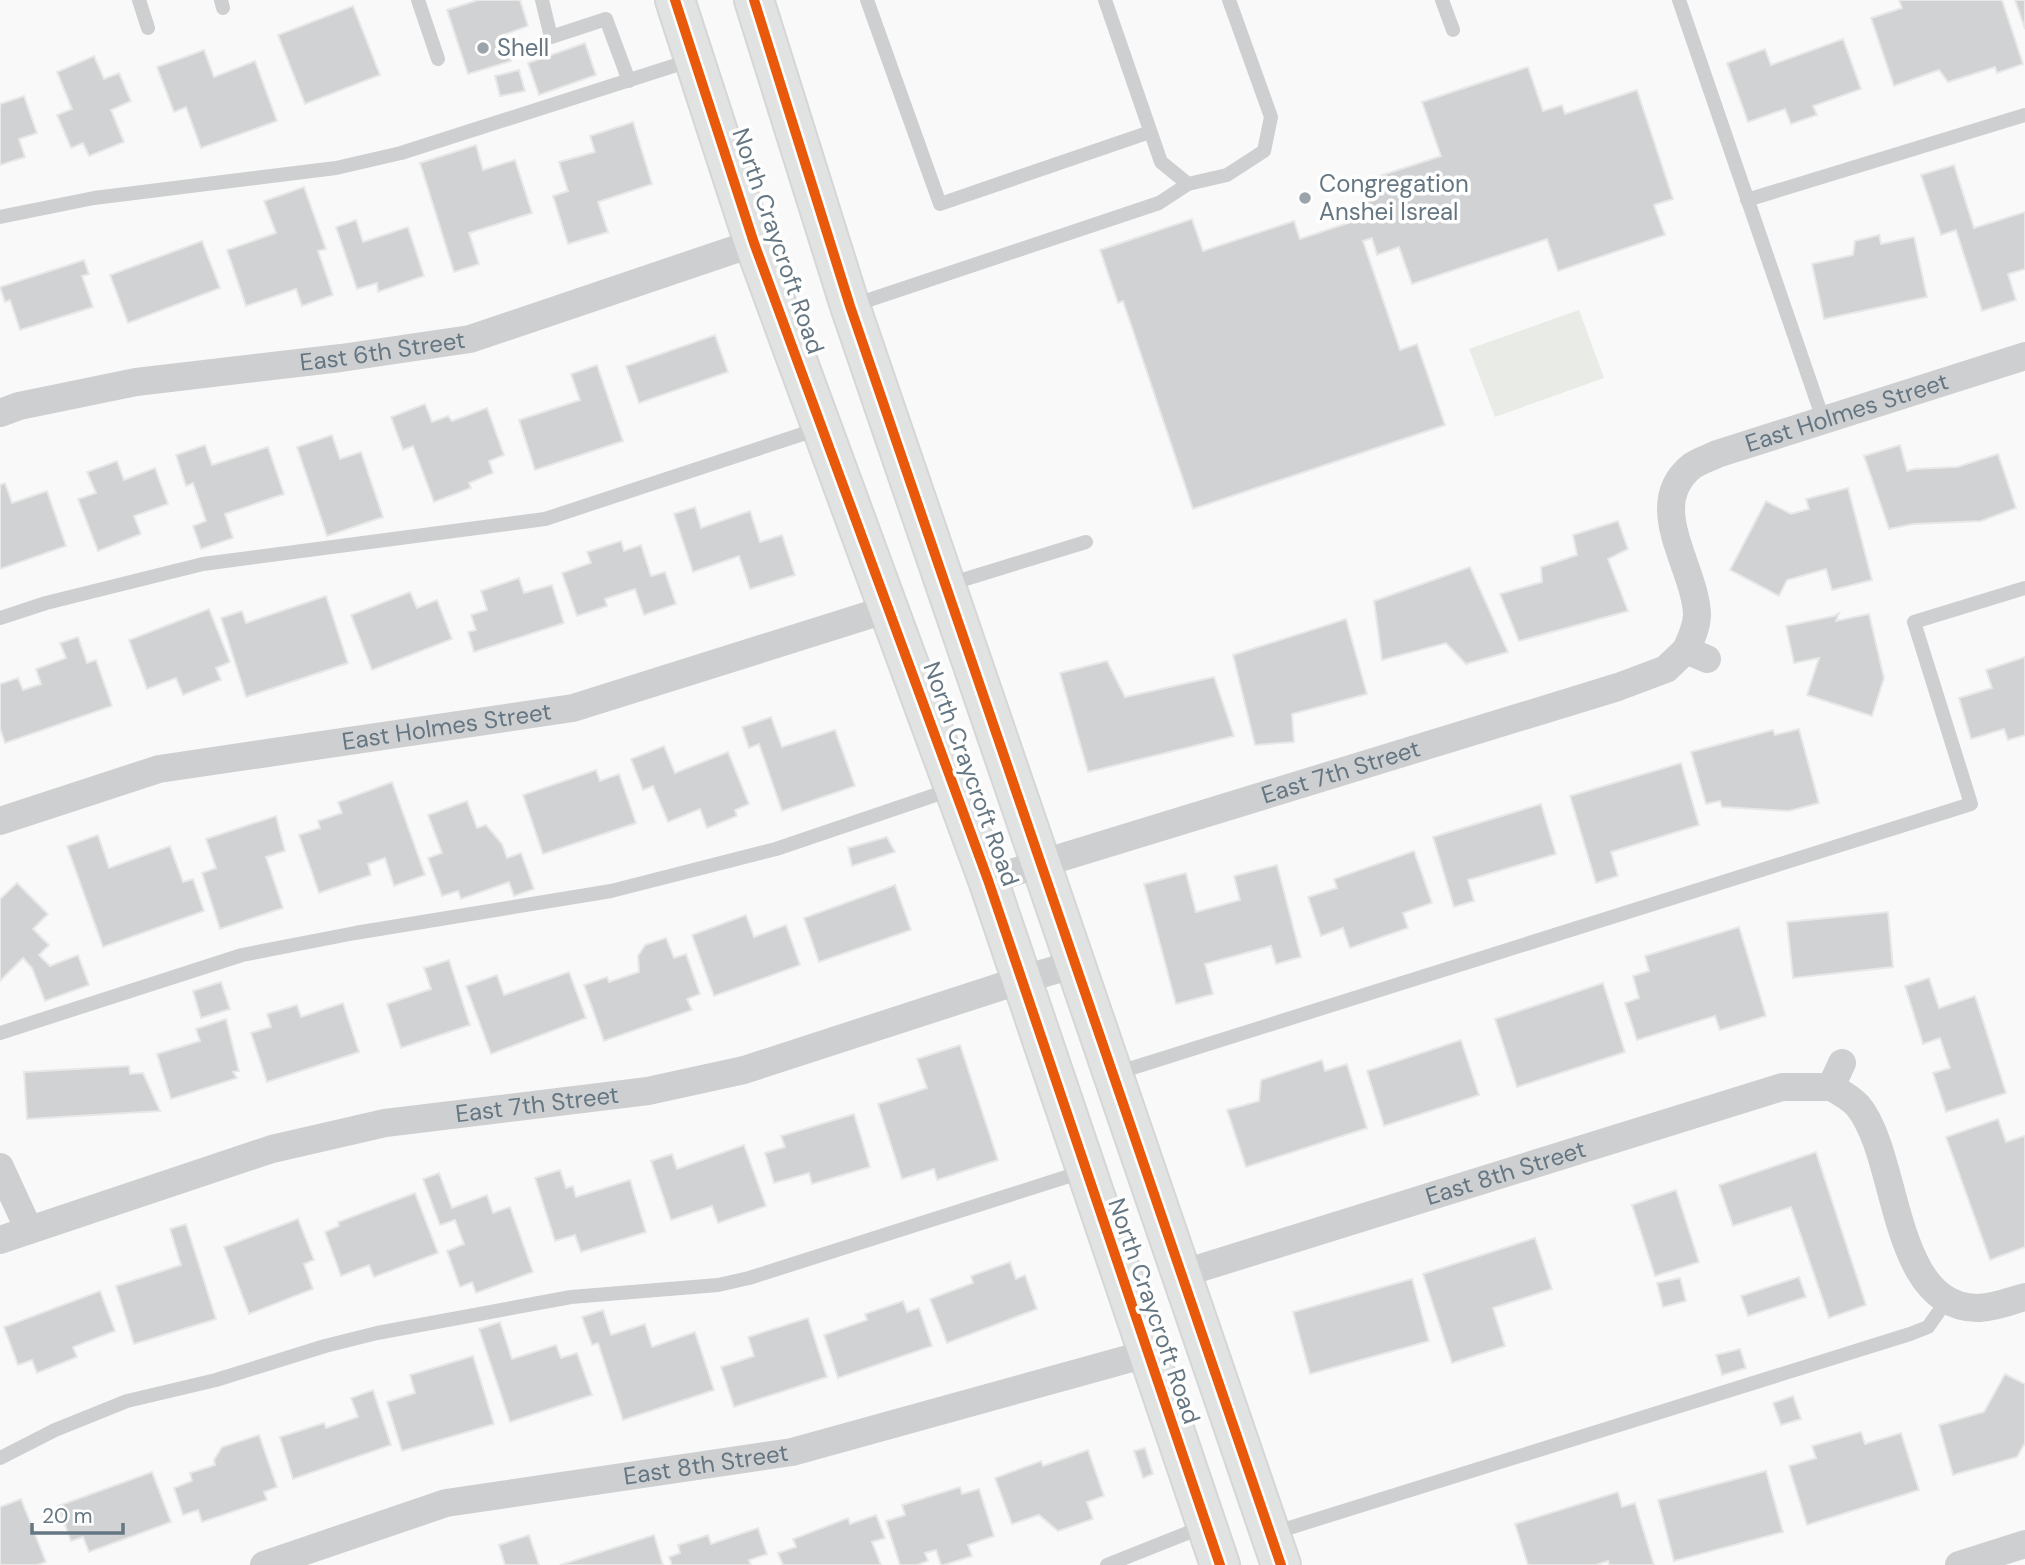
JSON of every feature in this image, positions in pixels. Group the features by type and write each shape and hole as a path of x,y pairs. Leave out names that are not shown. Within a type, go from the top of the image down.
{"main road":[{"name":"North Craycroft Road","path":"675,0 754,243 988,880 1084,1171 1220,1565"},
{"name":"North Craycroft Road","path":"754,0 850,306 1276,1550"}],"street":[{"name":"East 6th Street","path":"0,413 19,406 136,382 341,358 470,339 754,243"},
{"name":"East Holmes Street","path":"1697,655 1694,593 1670,517 1670,504 1677,484 1693,466 1717,454 2025,356"},
{"name":"East Holmes Street","path":"0,821 159,769 573,708 888,609"},
{"name":"East 7th Street","path":"988,880 1618,687 1697,655"},
{"name":"East 7th Street","path":"0,1240 272,1149 386,1123 648,1091 744,1070 1021,979 1076,964"},
{"name":"East 8th Street","path":"1181,1274 1782,1087 1837,1075 1870,1127 1919,1272 1942,1296"},
{"path":"0,1167 29,1230"},
{"path":"1942,1296 1978,1308 2025,1297"},
{"name":"East 8th Street","path":"264,1565 446,1503 792,1452 1146,1354"},
{"path":"1959,1565 2025,1545"}],"lane":[{"path":"139,0 148,28"},
{"path":"418,0 438,59"},
{"path":"542,0 551,37 606,19 629,81"},
{"path":"867,0 940,204 1150,132"},
{"path":"1105,0 1161,162 1188,184"},
{"path":"850,306 1159,202 1188,184 1227,175 1264,151 1271,117 1229,0"},
{"path":"1442,0 1453,30"},
{"path":"1679,0 1824,422"},
{"path":"0,217 94,198 349,165 401,153 693,59"},
{"path":"1747,200 2025,115"},
{"path":"0,618 46,603 203,564 545,519 822,428"},
{"path":"945,586 1086,542"},
{"path":"1113,1074 1971,804 1914,622 2025,588"},
{"path":"0,1033 242,955 355,933 611,891 776,849 954,789"},
{"path":"0,1458 55,1430 127,1401 216,1380 324,1346 432,1322 571,1297 718,1285 749,1278 1084,1171"},
{"path":"1276,1550 1910,1334 1928,1327 1942,1296"},
{"path":"1107,1565 1206,1525"}],"shaded area":[{"path":"1579,310 1604,378 1495,417 1469,349"}],"building":[{"name":"Shell","path":"478,0 520,0 528,26 503,35 511,61 468,74 447,10"},
{"path":"1899,0 2002,0 2023,64 1997,73 1995,67 1948,82 1939,70 1894,86 1871,18 1902,8"},
{"path":"2015,0 2025,0 2025,29"},
{"path":"353,6 380,75 305,104 278,35"},
{"path":"1843,39 1861,89 1813,106 1817,115 1791,124 1785,109 1748,122 1727,63 1765,49 1771,65"},
{"path":"585,43 596,75 539,95 528,63"},
{"path":"204,50 214,77 255,61 277,121 201,148 186,107 174,112 157,67"},
{"path":"94,56 104,79 119,73 131,101 111,110 124,142 89,156 83,143 71,148 57,115 72,109 57,72"},
{"path":"1528,67 1543,111 1562,105 1565,114 1637,90 1673,199 1654,205 1665,235 1558,271 1547,239 1412,284 1399,247 1377,255 1372,238 1363,241 1400,350 1417,344 1445,425 1193,509 1123,301 1118,303 1100,250 1192,219 1203,251 1294,221 1300,239 1372,215 1361,182 1441,156 1422,102"},
{"path":"519,70 525,91 500,96 495,76"},
{"path":"24,96 37,133 19,139 25,157 0,165 0,104"},
{"path":"633,122 652,184 598,202 608,232 568,244 553,196 568,191 559,162 595,152 590,136"},
{"path":"476,145 483,170 515,160 532,213 469,233 479,264 454,272 420,163"},
{"path":"1954,165 1974,228 2025,212 2025,269 2008,274 2016,300 1982,311 1956,230 1941,235 1921,175"},
{"path":"304,187 326,249 318,251 333,295 302,306 296,289 246,306 227,250 276,233 264,201"},
{"path":"356,220 363,242 408,227 424,276 378,292 377,283 357,289 336,227"},
{"path":"1879,235 1881,244 1914,237 1927,297 1824,319 1812,264 1853,255 1855,241"},
{"path":"202,241 220,288 128,323 110,275"},
{"path":"84,260 89,274 82,276 93,307 20,330 10,300 5,302 0,287"},
{"path":"715,335 728,372 639,403 626,366"},
{"path":"597,365 623,441 535,470 519,420 580,400 571,374"},
{"path":"425,404 432,422 448,416 452,421 487,408 504,455 489,461 493,473 469,483 471,488 434,502 413,446 403,450 391,417"},
{"path":"332,435 340,459 361,452 383,517 327,536 297,447"},
{"path":"205,445 212,465 268,447 284,494 225,514 233,538 201,549 193,526 206,521 193,483 186,486 176,455"},
{"path":"1900,445 1907,471 1957,467 1998,454 2016,508 1981,521 1913,524 1889,529 1864,456"},
{"path":"117,461 124,480 155,468 168,504 134,516 141,534 98,551 78,499 96,493 87,472"},
{"path":"5,483 12,503 47,491 66,546 0,569 0,485"},
{"path":"1848,488 1872,580 1832,590 1826,569 1787,580 1779,596 1730,570 1766,501 1791,514 1809,509 1806,499"},
{"path":"695,507 701,528 750,511 760,542 782,535 795,575 750,589 739,556 693,572 674,514"},
{"path":"1618,521 1628,549 1608,559 1628,611 1519,641 1500,594 1542,582 1541,567 1577,555 1573,535"},
{"path":"621,541 624,551 641,545 651,576 665,572 676,604 644,615 635,589 605,599 607,606 577,616 562,573 591,563 587,552"},
{"path":"1470,567 1508,652 1466,664 1446,643 1382,660 1374,601"},
{"path":"519,578 524,593 552,585 564,623 474,652 468,632 476,630 471,615 487,610 481,591"},
{"path":"410,592 417,608 437,600 452,639 372,670 351,615"},
{"path":"326,596 348,663 246,697 221,618 242,611 246,623"},
{"path":"209,609 230,662 216,668 221,680 183,695 176,678 147,689 129,640"},
{"path":"1839,613 1836,621 1869,614 1884,678 1872,716 1807,695 1819,658 1794,663 1786,626"},
{"path":"1346,619 1367,694 1292,714 1294,742 1255,745 1233,655"},
{"path":"78,637 87,663 96,660 112,706 5,743 0,728 0,684 18,678 23,690 41,684 36,669 66,658 60,643"},
{"path":"2025,657 2025,735 2008,740 2004,729 1971,739 1959,698 1992,688 1986,670"},
{"path":"1107,661 1125,697 1214,677 1234,736 1088,772 1060,673"},
{"path":"771,717 782,747 835,730 855,786 782,811 759,744 749,748 742,727"},
{"path":"1799,729 1819,803 1789,811 1722,807 1720,801 1706,804 1691,752 1773,730 1775,735"},
{"path":"664,746 675,773 728,752 749,804 735,810 737,816 707,828 700,809 668,822 653,786 643,790 631,759"},
{"path":"1681,763 1699,825 1611,852 1618,876 1596,883 1570,796"},
{"path":"596,770 600,781 619,774 636,823 543,854 523,795"},
{"path":"392,782 425,875 394,886 385,858 368,864 371,875 319,893 299,835 320,828 318,821 342,813 338,802"},
{"path":"467,801 477,828 486,825 502,844 507,858 521,853 534,889 514,896 509,882 461,899 458,891 442,896 428,858 442,853 428,815"},
{"path":"1541,804 1556,854 1468,880 1474,901 1454,907 1433,837"},
{"path":"276,816 285,851 266,857 283,908 220,929 202,873 216,868 206,839"},
{"path":"98,835 109,868 170,846 183,882 193,879 204,911 103,947 67,846"},
{"path":"887,837 895,852 852,866 848,848"},
{"path":"1414,851 1432,903 1403,913 1408,928 1350,948 1343,928 1321,936 1308,897 1337,888 1334,879"},
{"path":"1277,865 1301,957 1276,964 1271,946 1205,964 1213,994 1176,1004 1144,884 1186,873 1196,912 1240,900 1234,876"},
{"path":"17,883 48,914 33,929 49,945 39,955 50,966 78,955 89,985 45,1001 32,968 23,958 0,981 0,899"},
{"path":"895,885 911,930 819,962 804,918"},
{"path":"1888,912 1893,967 1793,978 1787,922"},
{"path":"746,915 754,937 786,925 800,965 714,996 692,935"},
{"path":"1739,927 1766,1016 1720,1030 1715,1016 1637,1040 1625,1003 1639,998 1633,976 1649,971 1645,956"},
{"path":"666,938 674,958 686,954 700,994 687,999 692,1010 604,1041 584,985 607,977 609,982 639,972 638,956 645,945"},
{"path":"449,960 470,1025 401,1048 387,1004 431,989 424,968"},
{"path":"569,972 586,1018 491,1054 466,986 497,975 504,995"},
{"path":"1929,978 1939,1008 1975,996 2006,1093 1946,1112 1933,1073 1950,1068 1940,1038 1923,1044 1905,986"},
{"path":"221,982 230,1009 201,1018 193,991"},
{"path":"1603,983 1625,1052 1517,1087 1495,1019"},
{"path":"343,1003 359,1052 267,1082 251,1033 271,1027 267,1014 297,1005 301,1017"},
{"path":"226,1019 239,1071 233,1072 237,1078 171,1099 157,1054 200,1041 196,1029"},
{"path":"1461,1040 1479,1095 1384,1126 1367,1071"},
{"path":"960,1045 998,1160 937,1180 934,1169 902,1179 878,1104 927,1088 917,1059"},
{"path":"1322,1060 1325,1071 1347,1064 1367,1128 1246,1167 1227,1110 1259,1101 1261,1080"},
{"path":"129,1066 130,1074 143,1073 160,1111 27,1119 24,1072"},
{"path":"854,1114 870,1167 812,1184 809,1173 774,1183 765,1153 785,1147 781,1136"},
{"path":"1998,1119 2006,1142 2024,1136 2025,1138 2025,1247 1990,1260 1946,1137"},
{"path":"744,1145 766,1206 718,1223 712,1206 671,1220 651,1161 672,1154 677,1169"},
{"path":"1816,1152 1866,1305 1829,1318 1791,1207 1733,1226 1719,1185"},
{"path":"560,1170 566,1188 573,1186 576,1197 630,1180 646,1232 581,1252 575,1235 555,1241 535,1178"},
{"path":"439,1173 452,1208 487,1195 493,1213 510,1207 533,1272 476,1293 472,1282 460,1287 447,1251 464,1244 455,1220 440,1225 423,1179"},
{"path":"1676,1190 1699,1262 1655,1276 1632,1205"},
{"path":"415,1193 438,1253 374,1277 369,1265 341,1276 325,1232 339,1226 338,1222"},
{"path":"298,1219 314,1260 304,1264 313,1289 249,1314 224,1247"},
{"path":"186,1224 216,1319 134,1344 116,1286 181,1265 170,1229"},
{"path":"1535,1238 1552,1289 1493,1308 1505,1346 1452,1363 1423,1274"},
{"path":"1010,1262 1016,1279 1025,1275 1037,1309 947,1343 930,1299 973,1283 971,1276"},
{"path":"1799,1277 1806,1297 1748,1316 1741,1296"},
{"path":"1680,1278 1686,1301 1663,1307 1657,1283"},
{"path":"1412,1279 1429,1341 1310,1374 1293,1312"},
{"path":"100,1291 115,1331 73,1347 77,1357 37,1373 32,1360 18,1365 4,1327"},
{"path":"903,1301 907,1312 919,1308 932,1346 838,1378 824,1335 867,1320 865,1314"},
{"path":"603,1310 611,1335 645,1324 652,1347 695,1332 714,1390 623,1420 598,1343 592,1345 582,1317"},
{"path":"808,1318 827,1377 734,1407 721,1367 754,1356 748,1337"},
{"path":"500,1322 512,1359 556,1345 561,1358 577,1353 592,1395 510,1422 479,1329"},
{"path":"1740,1349 1746,1368 1722,1375 1716,1355"},
{"path":"473,1356 494,1424 402,1451 387,1402 415,1393 410,1375"},
{"path":"2005,1374 2025,1384 2025,1443 2017,1457 1953,1475 1939,1425 1984,1412"},
{"path":"373,1390 391,1445 293,1479 280,1437 324,1423 326,1428 358,1417 351,1398"},
{"path":"1793,1396 1801,1419 1781,1425 1773,1403"},
{"path":"1861,1432 1865,1444 1901,1433 1919,1490 1807,1525 1789,1466 1816,1458 1812,1446"},
{"path":"259,1435 277,1487 264,1492 267,1500 202,1522 198,1510 183,1515 174,1488 192,1481 190,1473 215,1465 214,1460 222,1447"},
{"path":"1145,1448 1153,1474 1143,1478 1134,1451"},
{"path":"1088,1450 1104,1496 1087,1502 1093,1519 1058,1531 1039,1515 1012,1524 995,1478 1041,1461 1043,1466"},
{"path":"1766,1471 1783,1532 1674,1561 1658,1500"},
{"path":"152,1472 171,1522 89,1552 83,1537 71,1541 58,1506"},
{"path":"960,1487 962,1494 979,1489 994,1536 968,1545 972,1556 944,1565 941,1565 936,1550 925,1553 928,1561 917,1565 900,1565 886,1521 905,1515 902,1505"},
{"path":"1618,1492 1622,1507 1635,1503 1654,1565 1609,1565 1608,1561 1596,1565 1528,1565 1515,1524"},
{"path":"21,1499 46,1562 37,1565 0,1565 0,1507"},
{"path":"876,1515 885,1538 872,1542 881,1565 783,1565 778,1553 796,1547 793,1539 848,1518 850,1524"},
{"path":"758,1528 767,1554 749,1560 751,1565 672,1565 669,1557 680,1553 678,1545 708,1535 711,1544"},
{"path":"529,1535 539,1565 505,1565 499,1545"},
{"path":"654,1535 663,1565 560,1565"}],"cycle path":[{"path":"675,0 754,243 988,880 1220,1565"},
{"path":"754,0 850,306 1281,1565"}],"place":[{"name":"Shell","path":"483,48"},
{"name":"Congregation Anshei Isreal","path":"1305,198"}]}
